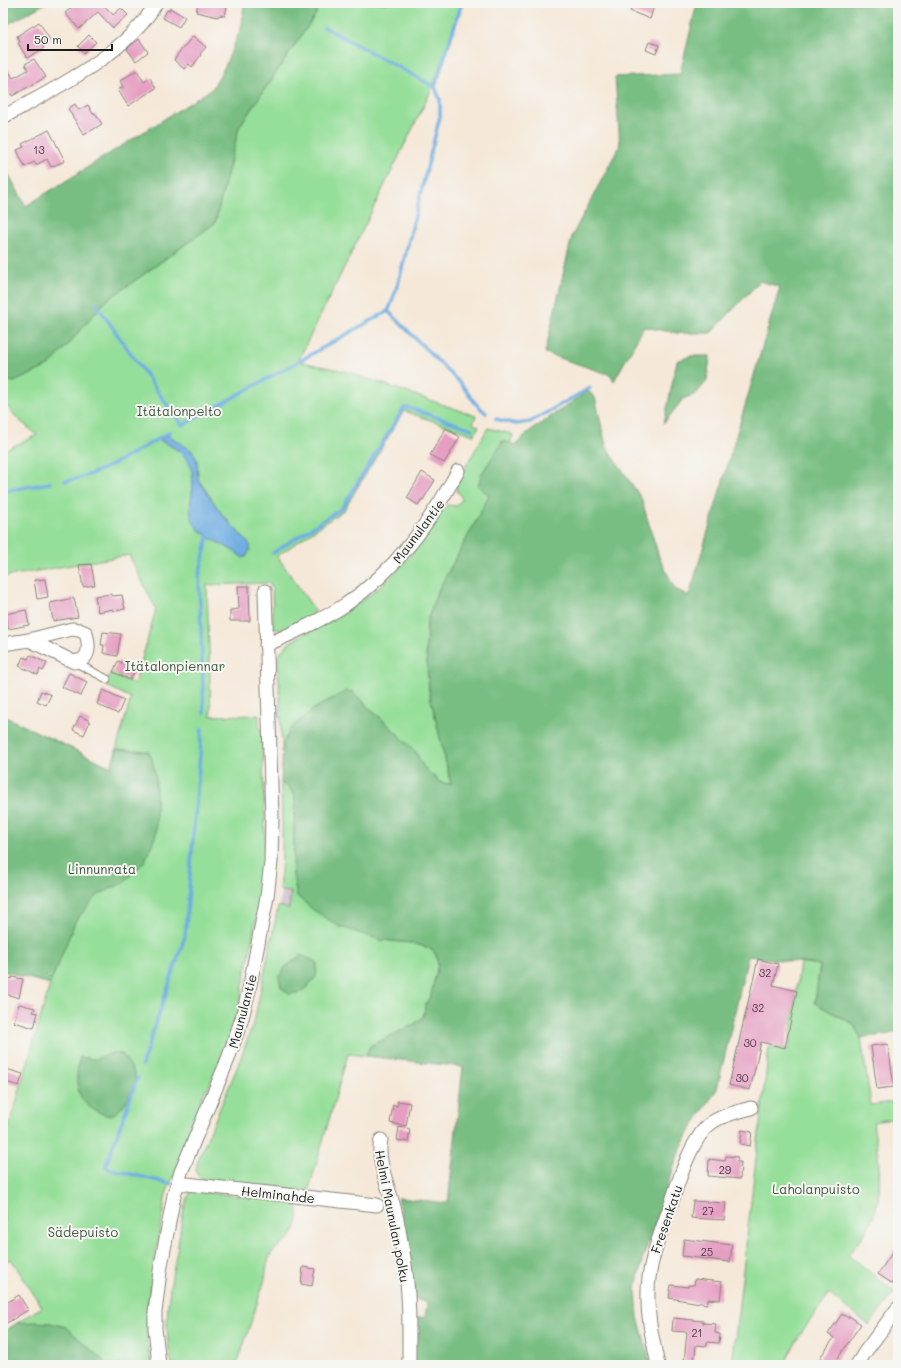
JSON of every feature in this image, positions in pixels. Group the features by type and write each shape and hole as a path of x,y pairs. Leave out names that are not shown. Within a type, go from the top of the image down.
{"street":[{"path":"3,117 57,87 102,58 120,44 145,20 156,3"},
{"name":"Maunulantie","path":"266,645 318,620 344,605 363,592 388,570 404,553 423,528 445,495 458,471"},
{"name":"Maunulantie","path":"159,1365 156,1350 156,1305 171,1213 178,1183 237,1033 249,990 264,914 271,862 272,825 265,591"},
{"path":"3,644 29,640 72,630 79,630 86,633 88,648 86,656 83,660 74,662 29,640"},
{"name":"Fresenkatu","path":"658,1365 648,1311 649,1273 679,1180 694,1145 705,1128 720,1118 751,1108"},
{"name":"Helmi Maunulan polku","path":"381,1140 379,1147 395,1212 404,1260 409,1309 409,1365"},
{"name":"Helminahde","path":"178,1183 377,1205"},
{"path":"857,1365 898,1308"}],"lane":[{"path":"74,662 107,679"}],"shaded area":[{"path":"281,891 291,892 289,909 279,906"}],"green space":[{"path":"3,3 46,3 3,27"},
{"path":"244,3 318,3 316,14 239,127 215,223 105,302 50,365 14,382 3,380 3,164 26,206 212,89 225,66 242,26"},
{"path":"318,3 462,3 433,87 298,361 348,372 476,416 473,424 479,426 474,435 404,411 344,510 277,556 316,612 309,619 281,631 273,627 272,591 270,583 207,585 211,716 259,715 259,727 262,730 265,823 264,855 258,910 237,1017 208,1089 206,1089 201,1100 203,1103 166,1194 147,1308 147,1342 152,1365 3,1365 3,1332 42,1307 11,1259 3,1263 3,1149 50,984 3,971 3,716 111,767 131,698 105,685 111,673 135,684 156,609 129,555 3,577 3,451 37,435 18,419 5,404 3,404 3,380 14,382 50,365 105,302 215,223 239,127 316,14"},
{"path":"697,3 898,3 898,1030 890,1034 861,1038 853,1024 815,1003 820,965 748,956 717,1089 692,1127 678,1155 643,1258 636,1287 638,1317 651,1365 409,1365 410,1319 425,1317 427,1303 411,1297 411,1272 398,1198 448,1203 463,1067 366,1056 370,1046 413,1025 423,1017 426,1003 431,995 438,965 436,954 429,948 412,943 381,940 340,927 312,909 297,896 293,875 295,796 289,787 281,783 283,744 290,729 315,708 346,691 353,692 415,751 423,766 433,776 441,783 451,784 429,691 426,651 427,622 433,603 489,495 478,486 482,473 503,441 516,445 527,433 588,391 595,397 606,446 641,498 659,557 675,589 689,596 780,287 760,281 711,333 677,333 644,327 614,381 611,375 545,353 572,236 620,145 615,77 680,74"},
{"path":"691,356 710,356 707,381 696,394 683,399 664,423 677,361"},
{"path":"488,428 512,434 513,436 510,443 502,441 489,495 440,587 427,622 426,651 429,691 451,784 441,783 433,776 423,766 415,751 360,698 282,753 278,658 282,651 288,644 339,616 379,587 406,560 422,540 443,509 447,505 457,506 462,499 460,494 457,492 456,487 463,471"},
{"name":"Linnunrata","path":"3,716 111,767 117,749 148,751 152,759 156,780 156,834 145,861 123,883 98,895 76,920 50,984 3,971"},
{"path":"281,783 289,787 295,796 293,875 297,896 381,940 412,943 429,948 436,954 438,965 431,995 426,1003 423,1017 413,1025 370,1046 366,1056 348,1054 309,1189 305,1191 202,1179 196,1171 201,1153 239,1063 255,1018 278,907 289,909 291,892 281,891 279,889 282,850"},
{"path":"301,955 317,962 316,977 299,993 289,994 281,987 279,977 285,967"},
{"name":"Laholanpuisto","path":"800,962 820,965 815,1003 853,1024 861,1038 871,1105 898,1101 898,1118 873,1122 880,1176 878,1202 866,1232 848,1255 895,1292 869,1325 829,1294 799,1336 784,1365 732,1365 769,1047 789,1049"},
{"path":"113,1053 122,1054 132,1069 135,1078 133,1089 123,1106 115,1113 106,1115 96,1111 84,1101 78,1087 77,1072 80,1057 95,1059"},
{"path":"191,1191 297,1202 297,1224 293,1234 272,1252 267,1266 265,1279 237,1365 172,1365 167,1333 168,1302 183,1215 186,1202"},
{"path":"18,1323 51,1323 66,1327 108,1365 3,1365 3,1332"}],"water":[{"path":"168,435 192,451 197,460 198,479 221,513 250,545 250,550 246,557 243,558 231,549 211,539 195,525 191,517 192,471 189,463 179,451 159,440"}],"building":[{"path":"77,3 109,3 105,6 113,15 121,8 128,15 113,28 98,12 79,29 65,13"},
{"path":"198,3 228,3 225,16 219,15 218,17 196,12"},
{"path":"633,3 655,3 650,19 630,11"},
{"path":"170,8 185,17 179,27 163,18 167,10 169,11"},
{"path":"39,22 50,40 42,45 44,48 27,58 18,43 20,42 17,36"},
{"path":"89,35 96,42 84,53 78,46"},
{"path":"193,36 206,47 192,67 189,64 184,69 174,60"},
{"path":"139,39 148,52 136,61 127,49"},
{"path":"649,42 659,45 656,54 646,50"},
{"path":"34,59 46,77 12,96 3,79 3,61 13,78 28,70 25,64"},
{"path":"137,70 144,82 150,78 156,88 128,106 118,90 123,87 120,81"},
{"path":"75,104 79,110 88,105 93,114 95,113 102,124 84,135 68,109"},
{"path":"49,130 65,161 51,167 47,159 36,165 34,162 25,167 17,150 24,147 22,144"},
{"path":"446,428 460,437 444,463 430,455"},
{"path":"422,472 435,480 423,500 422,499 418,505 407,498"},
{"path":"91,564 95,585 83,587 79,565"},
{"path":"45,579 48,597 37,599 34,580"},
{"path":"238,586 249,586 250,621 230,621 230,610 239,609"},
{"path":"112,594 112,596 122,595 125,609 114,611 113,609 98,612 95,596"},
{"path":"74,598 78,617 53,621 50,603"},
{"path":"26,610 29,625 8,629 5,614"},
{"path":"103,632 121,634 117,656 103,653 104,645 101,645"},
{"path":"30,655 47,663 43,671 40,669 38,675 19,666 23,657 28,659"},
{"path":"118,661 136,669 130,680 113,672"},
{"path":"69,673 87,682 81,696 62,687"},
{"path":"103,690 124,700 118,714 97,704"},
{"path":"41,691 51,695 46,705 37,701"},
{"path":"80,716 90,721 84,735 73,730"},
{"path":"758,959 778,964 773,985 797,991 785,1048 761,1042 750,1090 729,1085"},
{"path":"3,976 12,979 12,977 23,979 19,998 3,993"},
{"path":"19,1004 35,1008 33,1012 38,1013 34,1028 14,1022"},
{"path":"888,1044 894,1087 877,1089 871,1046"},
{"path":"3,1068 23,1074 19,1086 3,1081"},
{"path":"398,1101 410,1103 406,1126 390,1123 393,1105 397,1106"},
{"path":"399,1127 410,1129 408,1142 397,1140"},
{"path":"742,1130 752,1132 750,1146 740,1144"},
{"path":"726,1156 738,1157 737,1162 741,1162 740,1179 708,1176 709,1159 725,1161"},
{"path":"693,1201 726,1203 724,1220 691,1218"},
{"path":"684,1239 732,1245 730,1262 682,1256"},
{"path":"898,1244 898,1277 893,1284 878,1274"},
{"path":"303,1267 315,1269 312,1286 301,1284"},
{"path":"695,1279 722,1282 720,1300 708,1299 707,1304 669,1298 671,1285 688,1287 688,1285 694,1285"},
{"path":"19,1295 28,1310 7,1323 3,1316 3,1305"},
{"path":"842,1314 848,1318 849,1316 861,1324 833,1365 817,1365 821,1356 834,1338 828,1334"},
{"path":"673,1318 716,1324 715,1333 720,1334 719,1343 707,1342 707,1346 696,1345 694,1363 684,1362 687,1332 672,1331"}],"waterway":[{"path":"183,425 388,311 398,284 440,116 440,100 435,87 462,3"},
{"path":"324,27 435,87"},
{"path":"96,304 170,409"},
{"path":"388,311 461,384 476,404 486,413"},
{"path":"496,419 516,424 530,422 590,388"},
{"path":"273,553 342,508 404,408 409,408 472,429"},
{"path":"175,415 182,425"},
{"path":"65,481 92,474 105,468 170,432"},
{"path":"3,491 50,483"},
{"path":"204,713 199,576 208,537"},
{"path":"142,1065 185,936 202,729"},
{"path":"138,1077 106,1165 107,1168 110,1169 171,1184"}],"park label":[{"name":"Itätalonpelto","path":"179,410"},
{"name":"Itätalonpiennar","path":"175,665"},
{"name":"Sädepuisto","path":"83,1231"}]}
